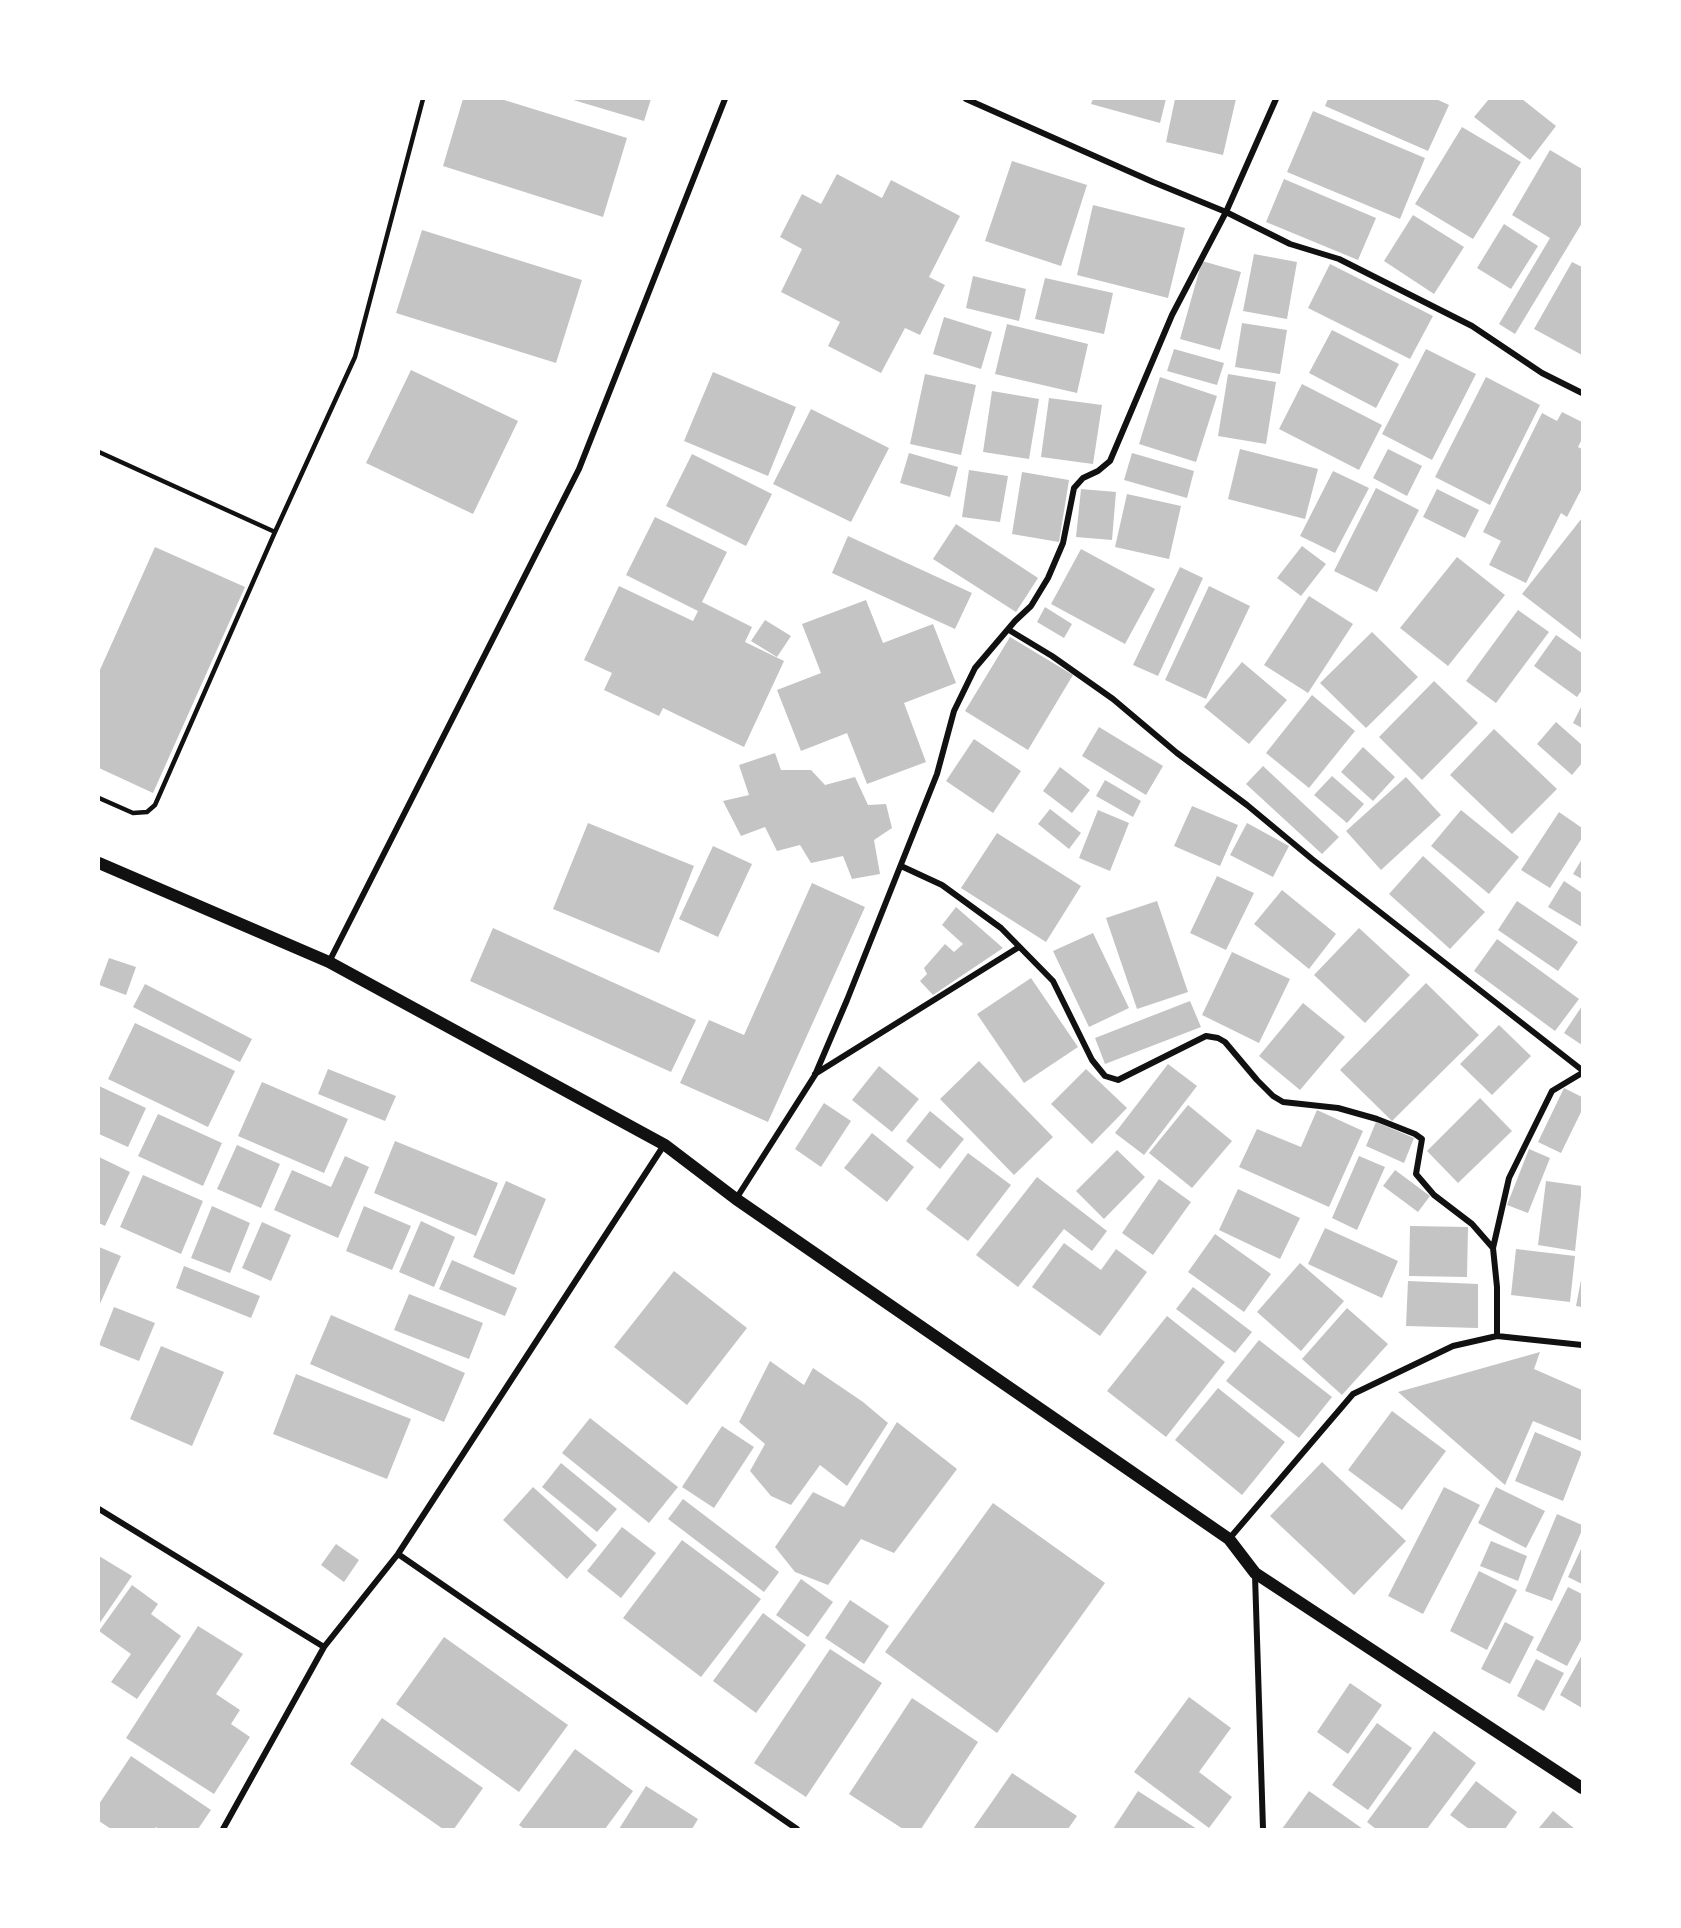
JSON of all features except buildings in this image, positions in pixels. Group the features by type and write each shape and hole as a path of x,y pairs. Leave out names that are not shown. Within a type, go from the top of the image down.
{"main road":[{"path":"99,863 329,962 665,1145 736,1199 1229,1539 1255,1573 1582,1788"}],"street":[{"path":"329,962 579,470 725,99"},
{"path":"966,99 1226,212 1290,244 1339,259 1472,326 1542,373 1582,393"},
{"path":"736,1199 815,1075 937,774 954,711 975,668 1015,621 1031,606 1048,578 1063,543 1074,488 1083,478 1110,462 1172,315 1226,212 1276,99"},
{"path":"1009,630 1052,656 1113,699 1178,753 1247,805 1582,1072 1552,1091 1509,1178 1493,1248 1497,1287 1497,1336"},
{"path":"901,866 942,885 1001,928 1053,981 1092,1060 1105,1076 1118,1080 1206,1036 1218,1038 1225,1042 1257,1080 1283,1102 1338,1108 1377,1119 1415,1134 1422,1140 1416,1174 1434,1195 1472,1224 1493,1248"},
{"path":"815,1075 1018,946"},
{"path":"223,1829 324,1647 398,1554 665,1145"},
{"path":"1229,1539 1353,1394 1453,1346 1497,1336 1582,1345"},
{"path":"99,1509 324,1647"},
{"path":"398,1554 797,1829"},
{"path":"1255,1573 1263,1829"}],"lane":[{"path":"99,798 133,813 147,812 155,805 355,357 423,99"},
{"path":"99,452 275,532"}]}
